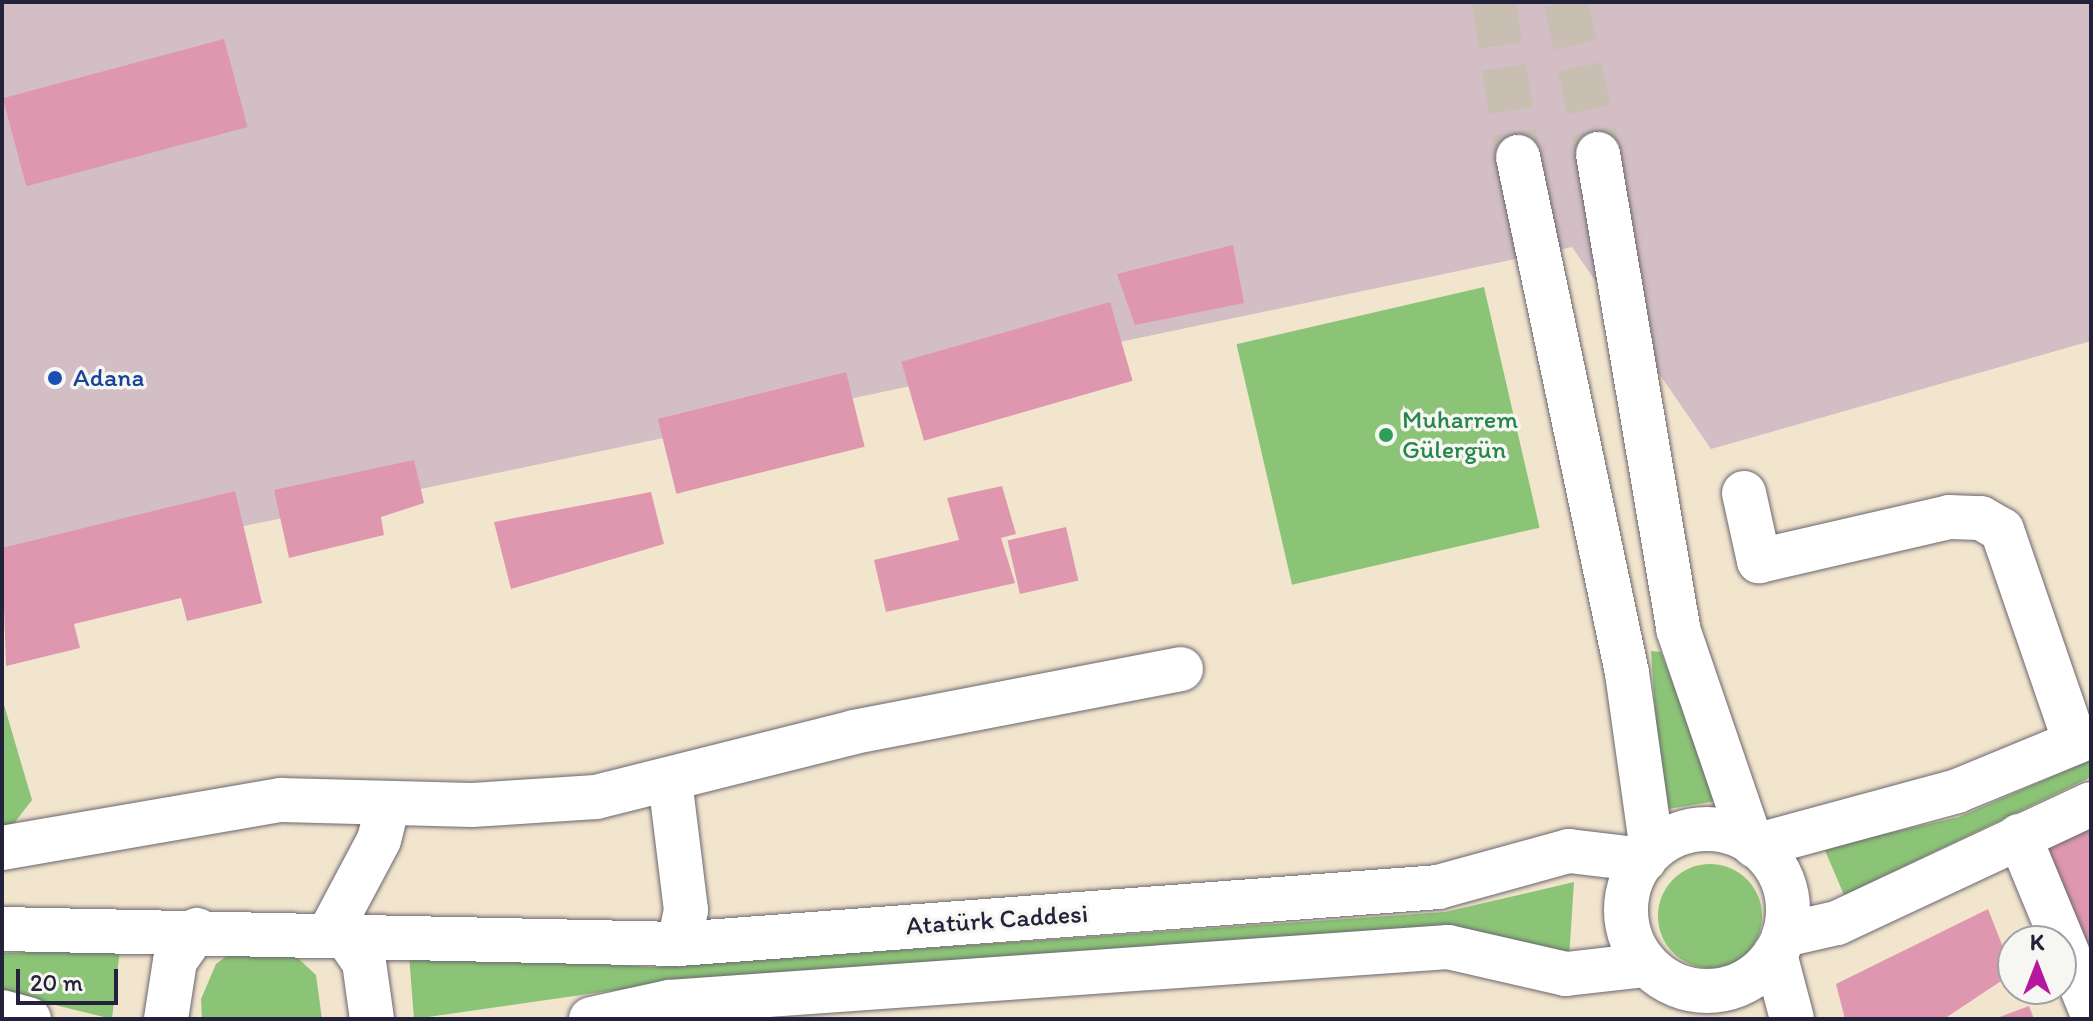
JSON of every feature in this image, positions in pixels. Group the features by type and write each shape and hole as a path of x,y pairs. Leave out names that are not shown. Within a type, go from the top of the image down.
{"main road":[{"path":"1598,154 1678,629 1753,844 1786,893 1780,945 1792,1019"},
{"path":"1518,157 1627,673 1648,855 1625,906 1654,972 1687,1019"},
{"path":"1648,855 1689,831 1721,831 1753,844 1957,791 2083,739 2002,530 1981,518 1949,517 1759,561 1744,493"},
{"path":"2,848 227,806 521,804 670,780 854,732 1181,669"},
{"path":"670,780 686,910 679,944"},
{"path":"591,1019 669,1002 1448,947 1566,974 1654,972 1686,989 1736,986 1780,945 1837,923 2091,804"},
{"path":"372,1019 364,962 337,934 379,840 388,805"},
{"path":"2019,836 2091,1010"},
{"name":"Atatürk Caddesi","path":"197,930 679,944 1438,887 1569,851 1648,855"},
{"path":"2,929 197,930"},
{"path":"166,1019 175,961 197,930"},
{"path":"2,1012 29,1019"}],"shaded area":[{"path":"2,2 2091,2 2091,341 1711,449 1572,247 2,577"}],"green space":[{"name":"Muharrem Gülergün","path":"1484,287 1540,528 1292,585 1237,344"},
{"path":"1651,651 1661,652 1717,801 1662,810"},
{"path":"2,698 32,800 2,839"},
{"path":"2091,760 2091,777 1844,895 1824,848 1959,817"},
{"path":"1710,864 1730,868 1747,879 1758,896 1762,916 1758,936 1747,953 1730,964 1710,968 1690,964 1673,953 1662,936 1658,916 1662,896 1673,879 1690,868"},
{"path":"1574,882 1569,959 658,984 414,1019 409,955 656,967 1445,912"},
{"path":"120,949 112,1019 2,992 2,953"},
{"path":"288,949 316,975 322,1019 202,1019 201,999 216,964 232,952"}],"building":[{"path":"224,39 248,127 26,186 3,98"},
{"path":"1233,245 1244,303 1135,325 1117,274"},
{"path":"1110,302 1133,381 924,441 901,362"},
{"path":"846,372 865,447 676,494 658,419"},
{"path":"414,460 424,503 381,517 384,535 289,558 274,490"},
{"path":"1002,486 1016,534 1001,538 1015,583 886,612 874,560 959,540 947,498"},
{"path":"235,491 262,603 187,621 181,598 74,624 80,648 6,666 2,548"},
{"path":"651,492 664,544 511,589 494,522"},
{"path":"1066,527 1078,581 1020,594 1008,540"},
{"path":"2091,822 2091,953 2043,841"},
{"path":"1988,909 1997,932 1997,984 1944,1019 1845,1019 1836,984"},
{"path":"2029,1006 2034,1019 1994,1019"}],"tunnel":[{"path":"1494,2 1518,157"},
{"path":"1566,2 1598,154"}],"place":[{"name":"Adana","path":"55,378"},
{"name":"Muharrem Gülergün","path":"1386,435"}]}
